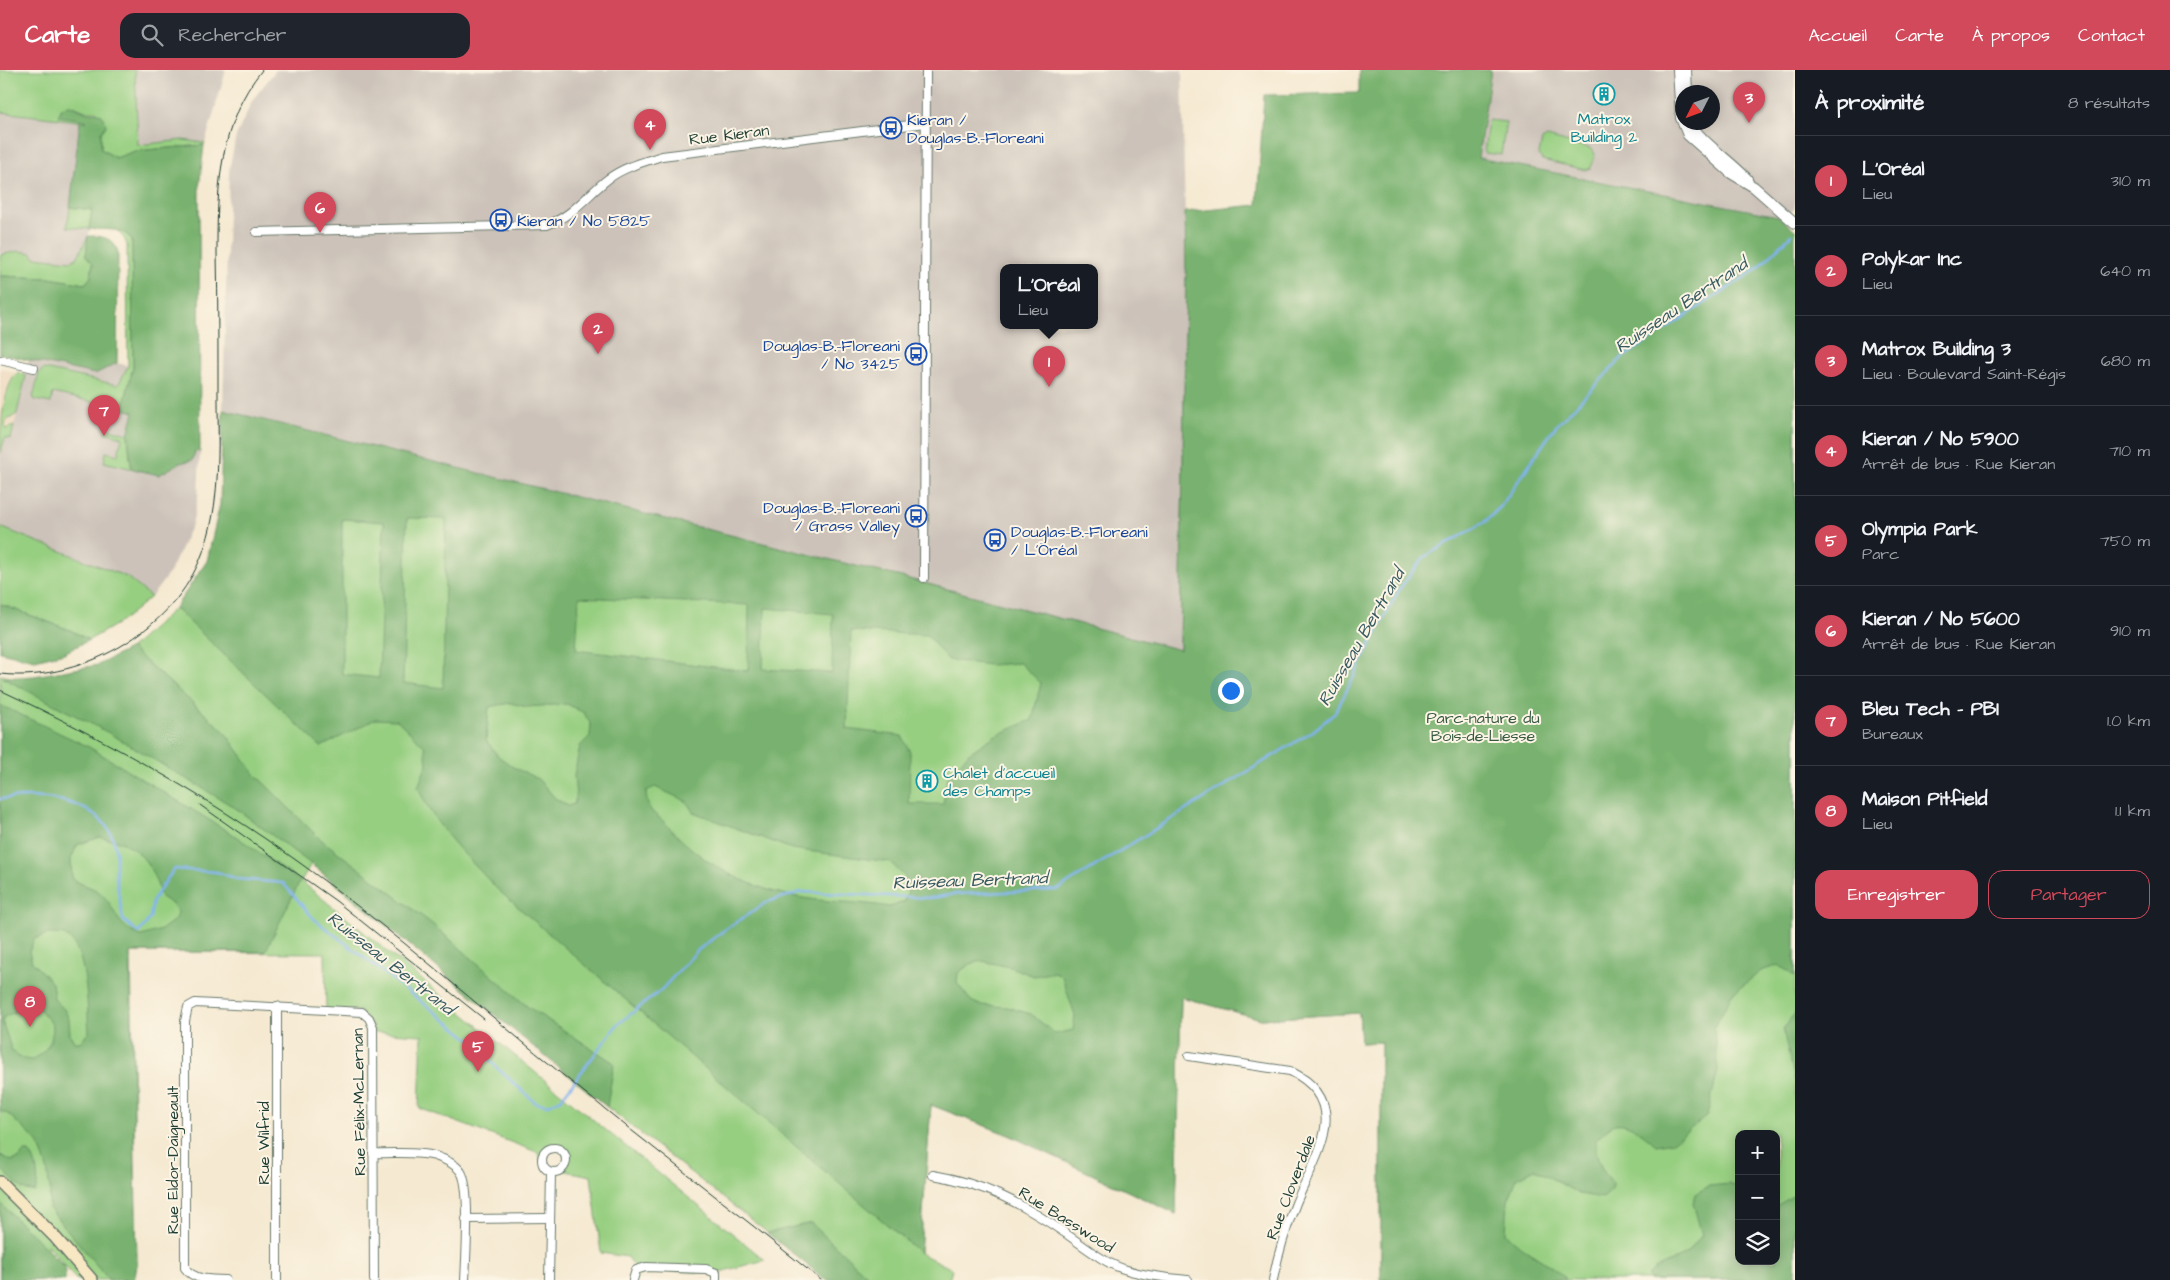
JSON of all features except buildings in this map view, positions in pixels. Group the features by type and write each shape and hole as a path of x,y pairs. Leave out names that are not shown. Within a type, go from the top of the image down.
{"main road":[{"path":"0,1182 54,1236 92,1280"}],"street":[{"path":"924,578 926,70"},
{"path":"1678,70 1680,114 1685,130 1731,173 1754,187"},
{"path":"1686,70 1687,85"},
{"name":"Rue Kieran","path":"256,232 547,225 569,214 621,170 662,156 926,123"},
{"path":"1695,130 1736,166 1754,187 1795,223"},
{"path":"0,360 34,368"},
{"name":"Rue Félix-McLernan","path":"188,1007 195,1003 277,1006 362,1012 370,1018 373,1027 374,1280"},
{"name":"Rue Wilfrid","path":"277,1006 277,1280"},
{"name":"Rue Eldor-Daigneault","path":"188,1007 185,1020 186,1268 189,1276 196,1279 226,1280"},
{"name":"Rue Cloverdale","path":"1189,1056 1290,1071 1304,1078 1322,1099 1325,1111 1326,1133 1287,1228 1273,1280"},
{"path":"373,1153 433,1156 454,1166 462,1173 465,1185 466,1219 465,1280"},
{"path":"549,1280 548,1218 551,1172"},
{"name":"Rue Basswood","path":"933,1175 962,1180 1006,1197 1042,1217 1104,1259 1126,1270 1188,1280"},
{"path":"466,1219 548,1218"},
{"path":"633,1280 636,1270 646,1267 706,1269 716,1273 716,1280"}],"shaded area":[{"path":"135,70 226,70 205,143 183,140 138,145"},
{"path":"276,70 1182,70 1186,277 1180,650 223,410 229,171 236,136 253,99"},
{"path":"1491,70 1795,70 1795,208 1783,220 1778,216 1478,160"},
{"path":"0,110 86,119 76,208 92,210 82,284 0,269"},
{"path":"29,359 95,374 117,363 133,367 123,409 134,411 128,434 200,452 198,497 192,524 170,572 151,597 127,577 0,527 0,455 5,438 11,439"},
{"path":"0,368 26,376 11,439 5,438 0,455"}],"green space":[{"path":"0,70 135,70 138,145 183,140 205,143 204,145 135,151 116,158 101,149 101,132 106,126 96,111 85,111 74,106 58,116 86,119 86,122 0,112"},
{"name":"Parc-nature du Bois-de-Liesse","path":"1359,70 1491,70 1478,158 1778,216 1795,230 1795,977 1779,965 1761,971 1731,995 1714,1029 1718,1070 1707,1116 1673,1142 1656,1145 1635,1129 1622,1124 1611,1126 1596,1140 1600,1163 1612,1183 1612,1190 1603,1198 1579,1194 1535,1169 1517,1178 1508,1201 1506,1233 1520,1246 1552,1267 1567,1280 1381,1280 1381,1042 1361,1043 1359,1013 1261,1019 1181,997 1176,1214 1009,1135 931,1105 920,1253 497,889 442,828 425,802 418,787 427,764 425,747 397,720 375,719 321,747 175,608 207,561 220,504 223,410 905,578 1180,650 1186,277 1185,212 1257,205 1264,95 1359,93","holes":["407,518 446,519 443,688 403,683","342,519 384,522 379,678 342,674","579,597 749,605 748,671 576,650","765,608 833,614 832,673 763,669","851,631 927,635 948,660 990,665 1020,663 1041,683 1032,720 996,735 969,753 947,779 943,804 909,804 910,752 902,736 847,729","510,703 527,707 567,704 584,713 591,725 590,736 580,746 574,776 576,796 574,804 568,806 555,798 538,779 513,767 498,756 486,740 489,707","655,787 686,801 693,812 792,849 890,862 905,877 908,891 904,902 890,907 816,900 774,892 757,886 724,871 695,852 650,809 646,791","982,961 1010,967 1034,976 1055,972 1062,976 1075,1016 1073,1030 1055,1034 1031,1014 1007,1007 980,1005 971,1001 957,983 958,973 970,964"]},
{"path":"68,105 83,111 98,113 102,116 106,126 101,133 101,149 116,158 135,151 204,145 199,189 200,452 195,451 193,460 180,463 159,475 133,469 131,466 128,434 134,412 123,409 133,367 132,240 129,236 119,231 89,229 92,210 70,207 80,121 86,122 86,120 58,116 62,108"},
{"path":"1488,120 1506,122 1501,155 1484,153"},
{"path":"1547,137 1592,149 1595,154 1591,168 1586,170 1542,160 1539,154 1542,140"},
{"path":"70,207 92,210 89,229 67,227"},
{"path":"117,231 125,233 132,240 133,367 123,409 53,393 51,403 35,400 33,397 39,373 44,369 118,385 128,366 127,245 124,238"},
{"path":"88,236 86,256 93,262 91,277 85,284 49,278 0,276 0,255 19,251 32,253 34,257 71,261 77,258"},
{"path":"88,236 98,236 110,240 118,252 117,363 95,374 0,354 0,276 49,278 85,284 91,277 93,263 86,256"},
{"name":"Parc-nature du Bois-de-Liesse","path":"1186,277 1795,424 1795,1280 1381,1280 1381,1042 1361,1043 1359,1013 1261,1019 1181,997 1176,1214 1009,1135 931,1105 920,1253 952,1269 949,1280 828,1280 607,1107 607,1102 311,864 301,881 765,1260 716,1273 636,1270 627,1257 601,1253 591,1176 561,1170 566,1159 560,1150 555,1148 547,1150 544,1154 542,1159 543,1165 537,1152 419,1108 422,1035 373,1032 373,1027 360,1011 326,1010 325,953 131,952 137,1265 134,1280 77,1280 47,1245 47,1280 0,1280 0,675 22,679 98,668 133,649 131,648 175,608 177,610 209,563 226,511 229,414 905,578 1180,650"},
{"path":"19,372 26,376 17,414 6,421 5,429 14,426 11,439 5,438 0,454 3,410 9,386"},
{"path":"106,428 128,434 130,459 133,469 104,462 106,452 118,455 122,437 105,432"},
{"path":"0,527 127,577 151,597 122,621 89,640 70,630 0,604"},
{"path":"0,604 70,630 89,640 64,653 35,660 0,652"},
{"path":"131,648 224,731 255,774 319,838 431,923 528,1007 614,1063 607,1107 311,864 234,807 109,733 3,678 34,676 98,665"},
{"path":"0,705 89,747 234,835 300,881 265,952 130,952 137,1265 134,1280 109,1280 49,1208 50,1190 47,1168 38,1142 8,1114 0,1111","holes":["100,837 124,843 134,849 145,860 153,874 161,897 173,905 178,912 176,919 161,930 141,936 125,926 105,897 93,888 72,878 71,859 77,845","48,934 64,935 72,941 78,951 85,979 89,1032 80,1042 74,1042 70,1034 69,1019 64,1009 54,999 52,983 32,962 29,952 34,939","29,1001 36,1005 53,1025 52,1037 48,1046 32,1060 24,1059 12,1051 2,1021 4,1017 19,1010"]},
{"path":"1795,1013 1795,1081 1783,1030"},
{"path":"24,1152 29,1152 36,1166 37,1187 35,1192 22,1189 0,1168 0,1155 12,1161 20,1158"},
{"path":"1729,1184 1735,1186 1735,1265 1780,1265 1780,1204 1795,1195 1795,1280 1650,1280 1649,1275 1656,1268 1688,1253 1702,1235 1693,1203 1695,1194 1709,1186"},
{"path":"0,1203 65,1267 65,1280 0,1280"},
{"path":"811,1223 872,1280 826,1280 767,1233"}],"waterway":[{"name":"Ruisseau Bertrand","path":"0,799 17,797 53,799 71,803 87,810 101,820 111,834 116,851 116,871 123,920 139,933 150,918 153,900 174,869 217,872 237,879 283,883 314,919 475,1043 497,1068 536,1103 549,1105 561,1099 617,1025 661,990 698,950 767,902 801,892 932,898 955,894 1057,890 1313,731 1335,713 1400,588 1424,557 1485,522 1501,506 1555,427 1622,358 1757,269 1791,235"}],"tram line":[{"path":"0,674 33,674 66,669 112,651 126,643 157,619 181,594 197,566 208,537 214,505 217,472 217,228 223,156 237,112 248,90 262,70"},
{"path":"0,690 78,728 154,769 228,814 300,863 369,915 600,1105 821,1280"},
{"path":"200,805 336,901 484,1019"}],"place":[{"name":"Matrox Building 2","path":"1604,94"},
{"name":"Matrox Building 3","path":"1749,123"},
{"name":"Kieran / Douglas-B.-Floreani","path":"891,128"},
{"name":"Kieran / No 5900","path":"650,150"},
{"name":"Kieran / No 5825","path":"501,220"},
{"name":"Kieran / No 5600","path":"320,233"},
{"name":"Polykar Inc","path":"598,354"},
{"name":"Douglas-B.-Floreani / No 3425","path":"916,354"},
{"name":"L'Oréal","path":"1049,387"},
{"name":"Bleu Tech - PBI","path":"104,436"},
{"name":"Douglas-B.-Floreani / Grass Valley","path":"916,516"},
{"name":"Douglas-B.-Floreani / L'Oréal","path":"995,540"},
{"name":"Chalet d'accueil des Champs","path":"927,781"},
{"name":"Maison Pitfield","path":"30,1027"},
{"name":"Olympia Park","path":"478,1072"}]}
